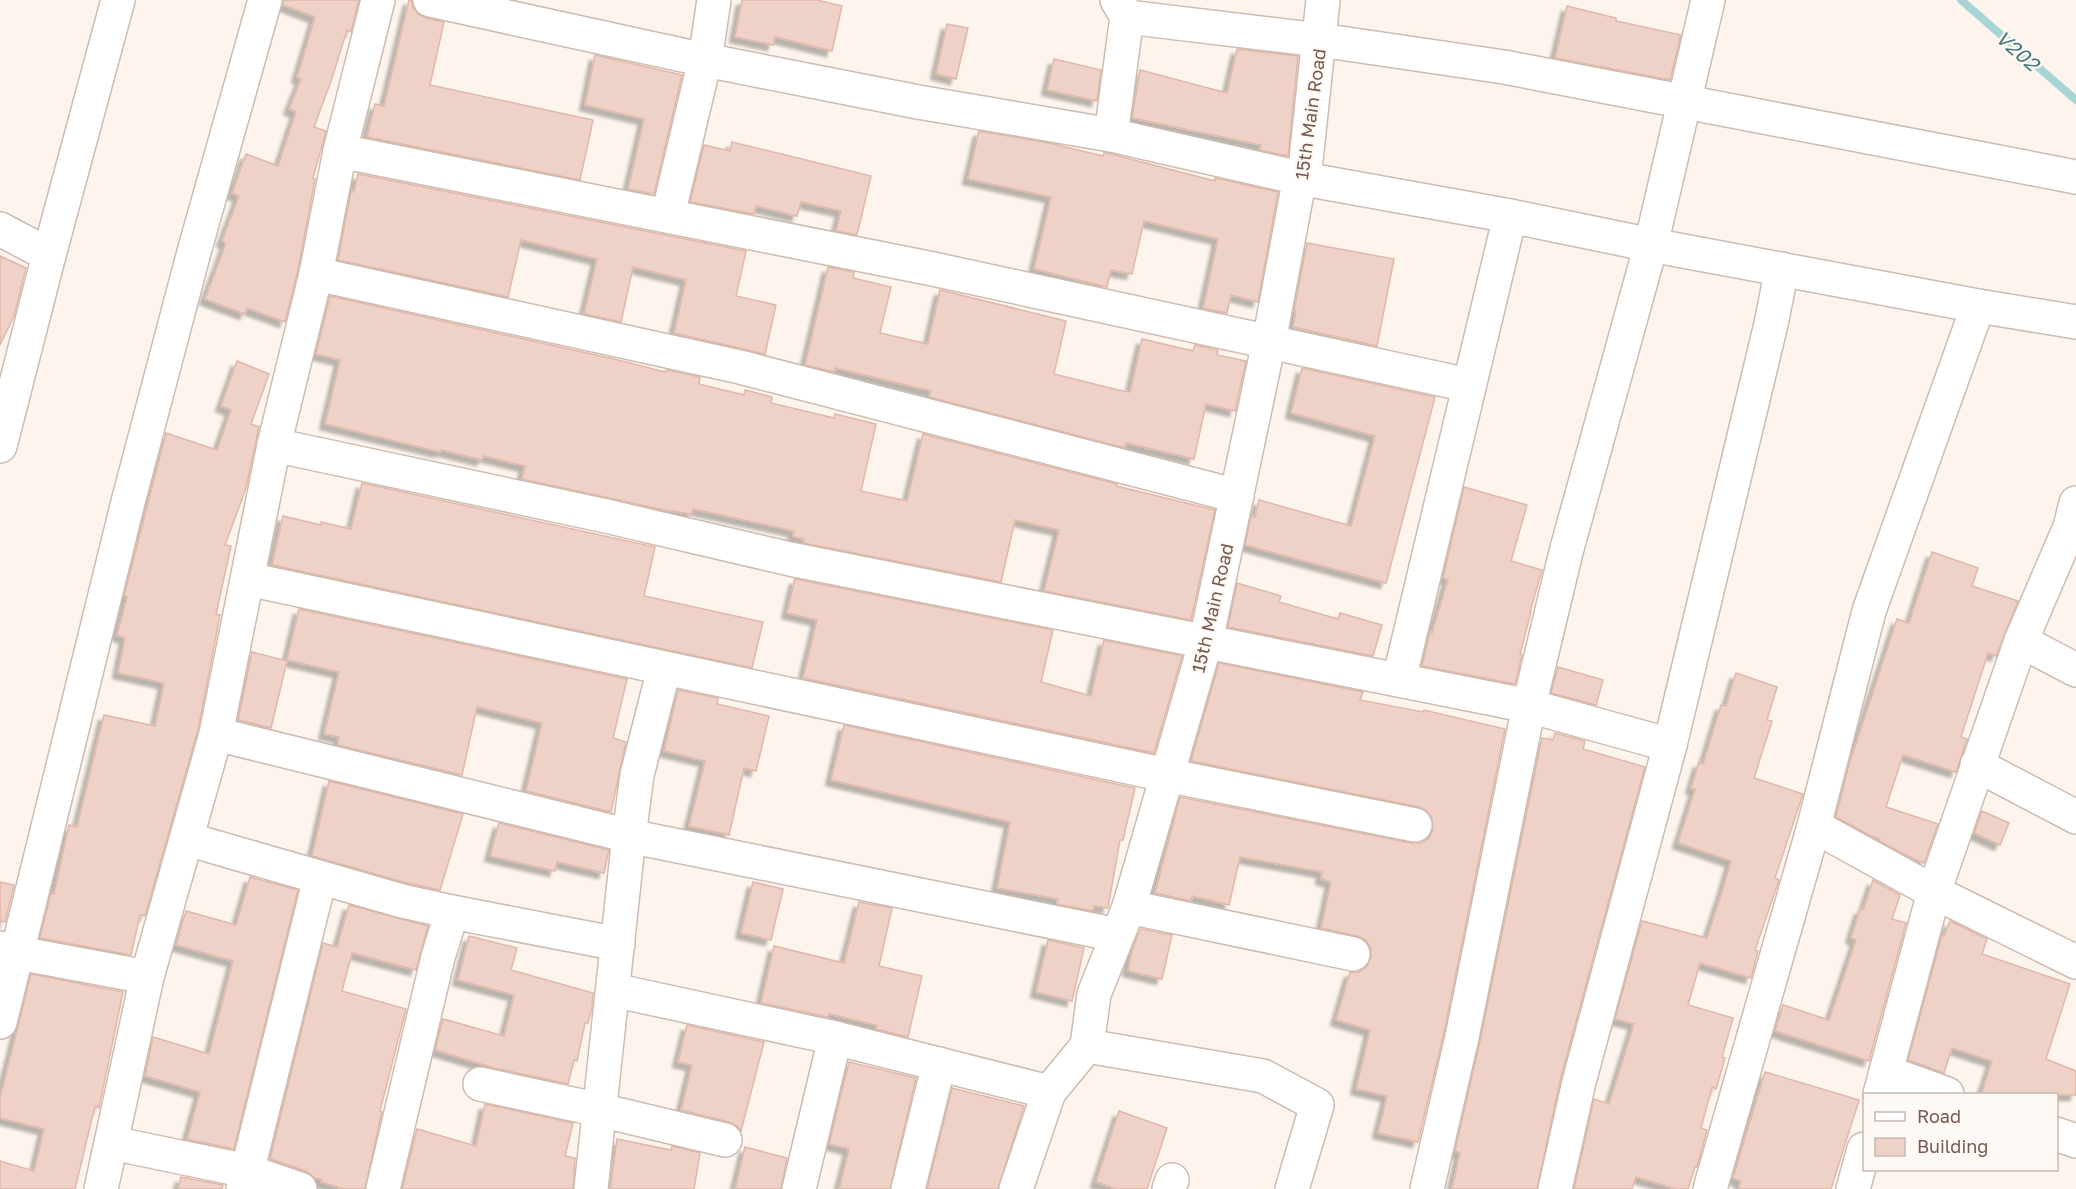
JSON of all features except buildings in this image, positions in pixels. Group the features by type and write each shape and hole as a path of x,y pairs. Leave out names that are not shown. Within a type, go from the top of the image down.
{"street":[{"path":"0,446 48,255 118,0"},
{"path":"0,1022 9,951 194,252 265,0"},
{"path":"101,1189 147,977 216,734 274,446 316,274 340,152 378,0"},
{"path":"430,0 534,10 705,60 918,102 1111,135 1304,179 1978,306 2076,322"},
{"path":"668,216 705,60 714,0"},
{"name":"15th Main Road","path":"1087,1046 1094,994 1123,921 1206,641 1269,342 1297,193 1304,179 1323,0"},
{"path":"1427,1189 1462,1037 1529,706 1566,552 1652,245 1708,0"},
{"path":"1111,135 1122,9 1504,67 2076,177"},
{"path":"340,152 933,269 1468,385"},
{"path":"1399,680 1510,216"},
{"path":"0,230 48,255"},
{"path":"1555,1189 1579,1082 1670,745 1771,324 1782,269"},
{"path":"316,274 740,367 1237,496"},
{"path":"1710,1189 1814,826 1869,611 1978,306"},
{"path":"274,446 606,516 790,559 1529,706 1670,745"},
{"path":"1935,1093 1883,1084 1934,892 1977,765 2021,641 2074,520"},
{"path":"248,579 1166,775 1415,825"},
{"path":"2021,641 2076,670"},
{"path":"591,1189 637,775 664,669"},
{"path":"216,734 629,836 1123,921 1353,954"},
{"path":"1977,765 2076,817"},
{"path":"1814,826 1934,892 2076,962"},
{"path":"188,839 402,902 618,944"},
{"path":"245,1180 320,878"},
{"path":"383,1189 438,957 452,912"},
{"path":"9,951 147,977"},
{"path":"613,990 835,1038 1048,1092"},
{"path":"799,1189 835,1038"},
{"path":"1016,1189 1048,1092 1087,1046 1263,1076 1317,1105 1292,1189"},
{"path":"908,1189 939,1064"},
{"path":"480,1084 725,1140"},
{"path":"2058,1135 2076,1141"},
{"path":"112,1143 245,1180 300,1189"},
{"path":"1853,1189 1863,1153"}],"waterway":[{"name":"V202","path":"1961,0 2076,100"}]}
